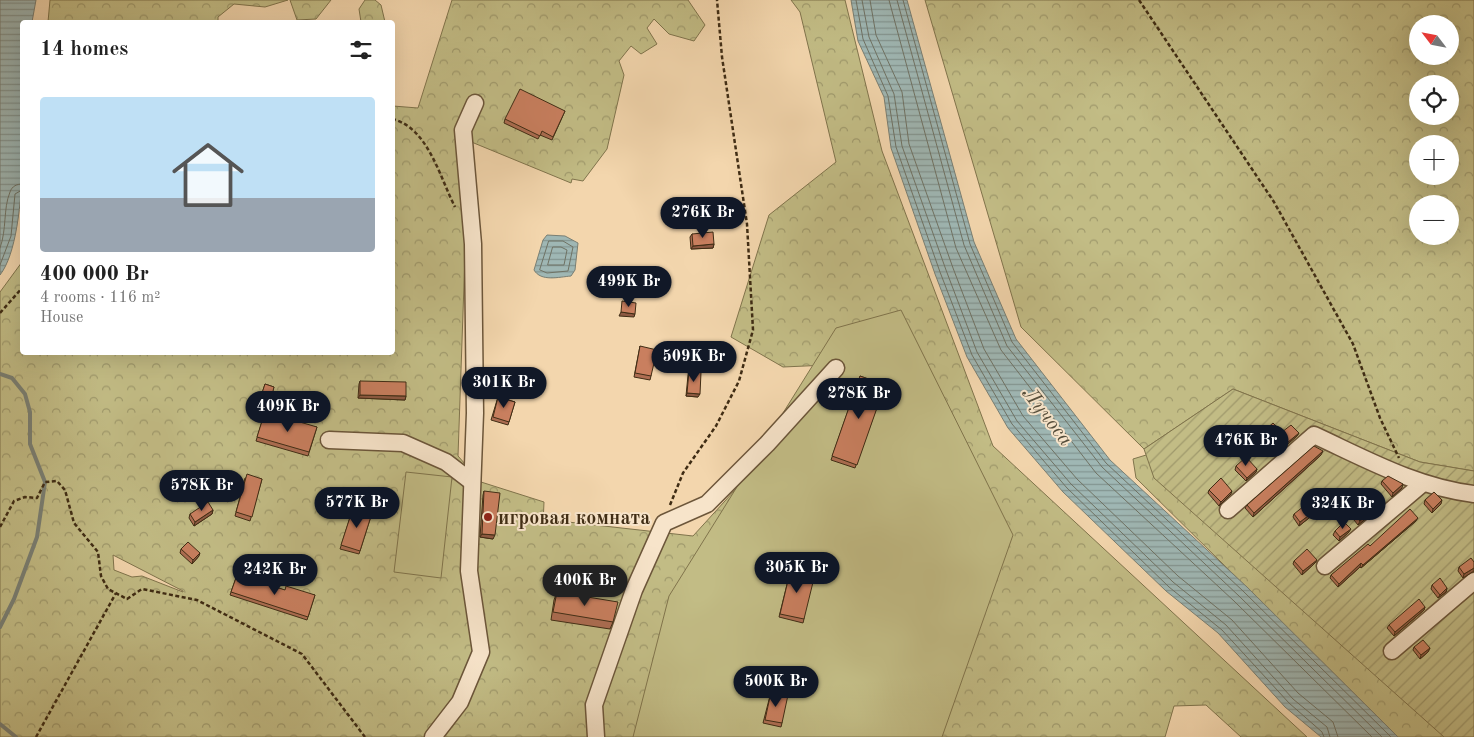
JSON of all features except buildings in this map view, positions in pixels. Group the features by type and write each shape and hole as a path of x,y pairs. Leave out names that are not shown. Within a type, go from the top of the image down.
{"street":[{"path":"433,737 460,702 481,652 469,571 475,413 474,244 463,130 475,103"},
{"path":"596,737 594,705 634,590 664,523 707,504 767,444 836,368"},
{"path":"1228,510 1314,435 1415,481 1445,491 1474,494"},
{"path":"329,440 403,443 446,462 472,482"},
{"path":"1326,566 1415,481"},
{"path":"1392,651 1474,581"}],"path":[{"path":"664,523 683,473 716,426 739,381 754,330 747,224 731,123 717,0"},
{"path":"1139,0 1274,202 1352,344 1380,418 1415,481"},
{"path":"395,120 403,122 423,139 457,212"},
{"path":"0,313 20,290"},
{"path":"0,527 14,500 25,497 37,498 45,482 58,481 65,490 74,523 98,552 101,576 108,589 127,598 142,589 197,600 302,654 365,737"},
{"path":"36,737 116,593"}],"green space":[{"path":"50,0 288,0 265,7 234,4 218,17 218,20 48,20"},
{"path":"290,0 331,0 316,19 297,20"},
{"path":"365,0 375,0 381,5 385,20 361,20 359,9"},
{"path":"452,0 688,0 705,25 694,41 669,34 654,19 647,28 657,44 641,54 631,46 619,61 624,75 607,149 583,181 572,179 571,183 469,141 458,456 481,482 544,502 543,525 550,520 693,536 850,364 783,367 731,337 769,215 836,162 800,12 791,0 845,0 882,151 993,446 1307,737 1241,737 1206,705 1174,706 1165,737 0,737 0,292 20,265 20,355 395,355 395,106 418,108","holes":["113,555 183,592 142,576 132,577 114,570"]},
{"path":"925,0 1474,0 1474,471 1420,462 1233,389 1144,449 1021,327"},
{"path":"901,310 1013,535 942,737 633,737 669,596 836,328"},
{"path":"1233,389 1420,462 1474,471 1474,737 1444,737 1154,478 1144,449"},
{"path":"1156,452 1474,737 1398,737 1136,478 1133,459"},
{"path":"406,472 452,477 441,578 394,572"}],"water":[{"path":"0,0 36,0 32,20 20,20 20,200 17,226 10,255 0,275"},
{"name":"Лучоса","path":"851,0 907,0 974,242 1016,339 1110,460 1247,587 1398,737 1321,737 1285,707 1218,633 1166,591 1063,492 1008,428 967,357 935,274 891,148 884,97 858,41"},
{"path":"547,235 565,236 578,243 575,270 571,276 546,277 537,274 534,270 543,240"}],"waterway":[{"path":"0,374 12,378 25,394 30,412 30,444 45,482 37,537 14,599 0,627"},
{"path":"0,724 16,737"}],"place":[{"name":"игровая комната","path":"488,517"}]}
